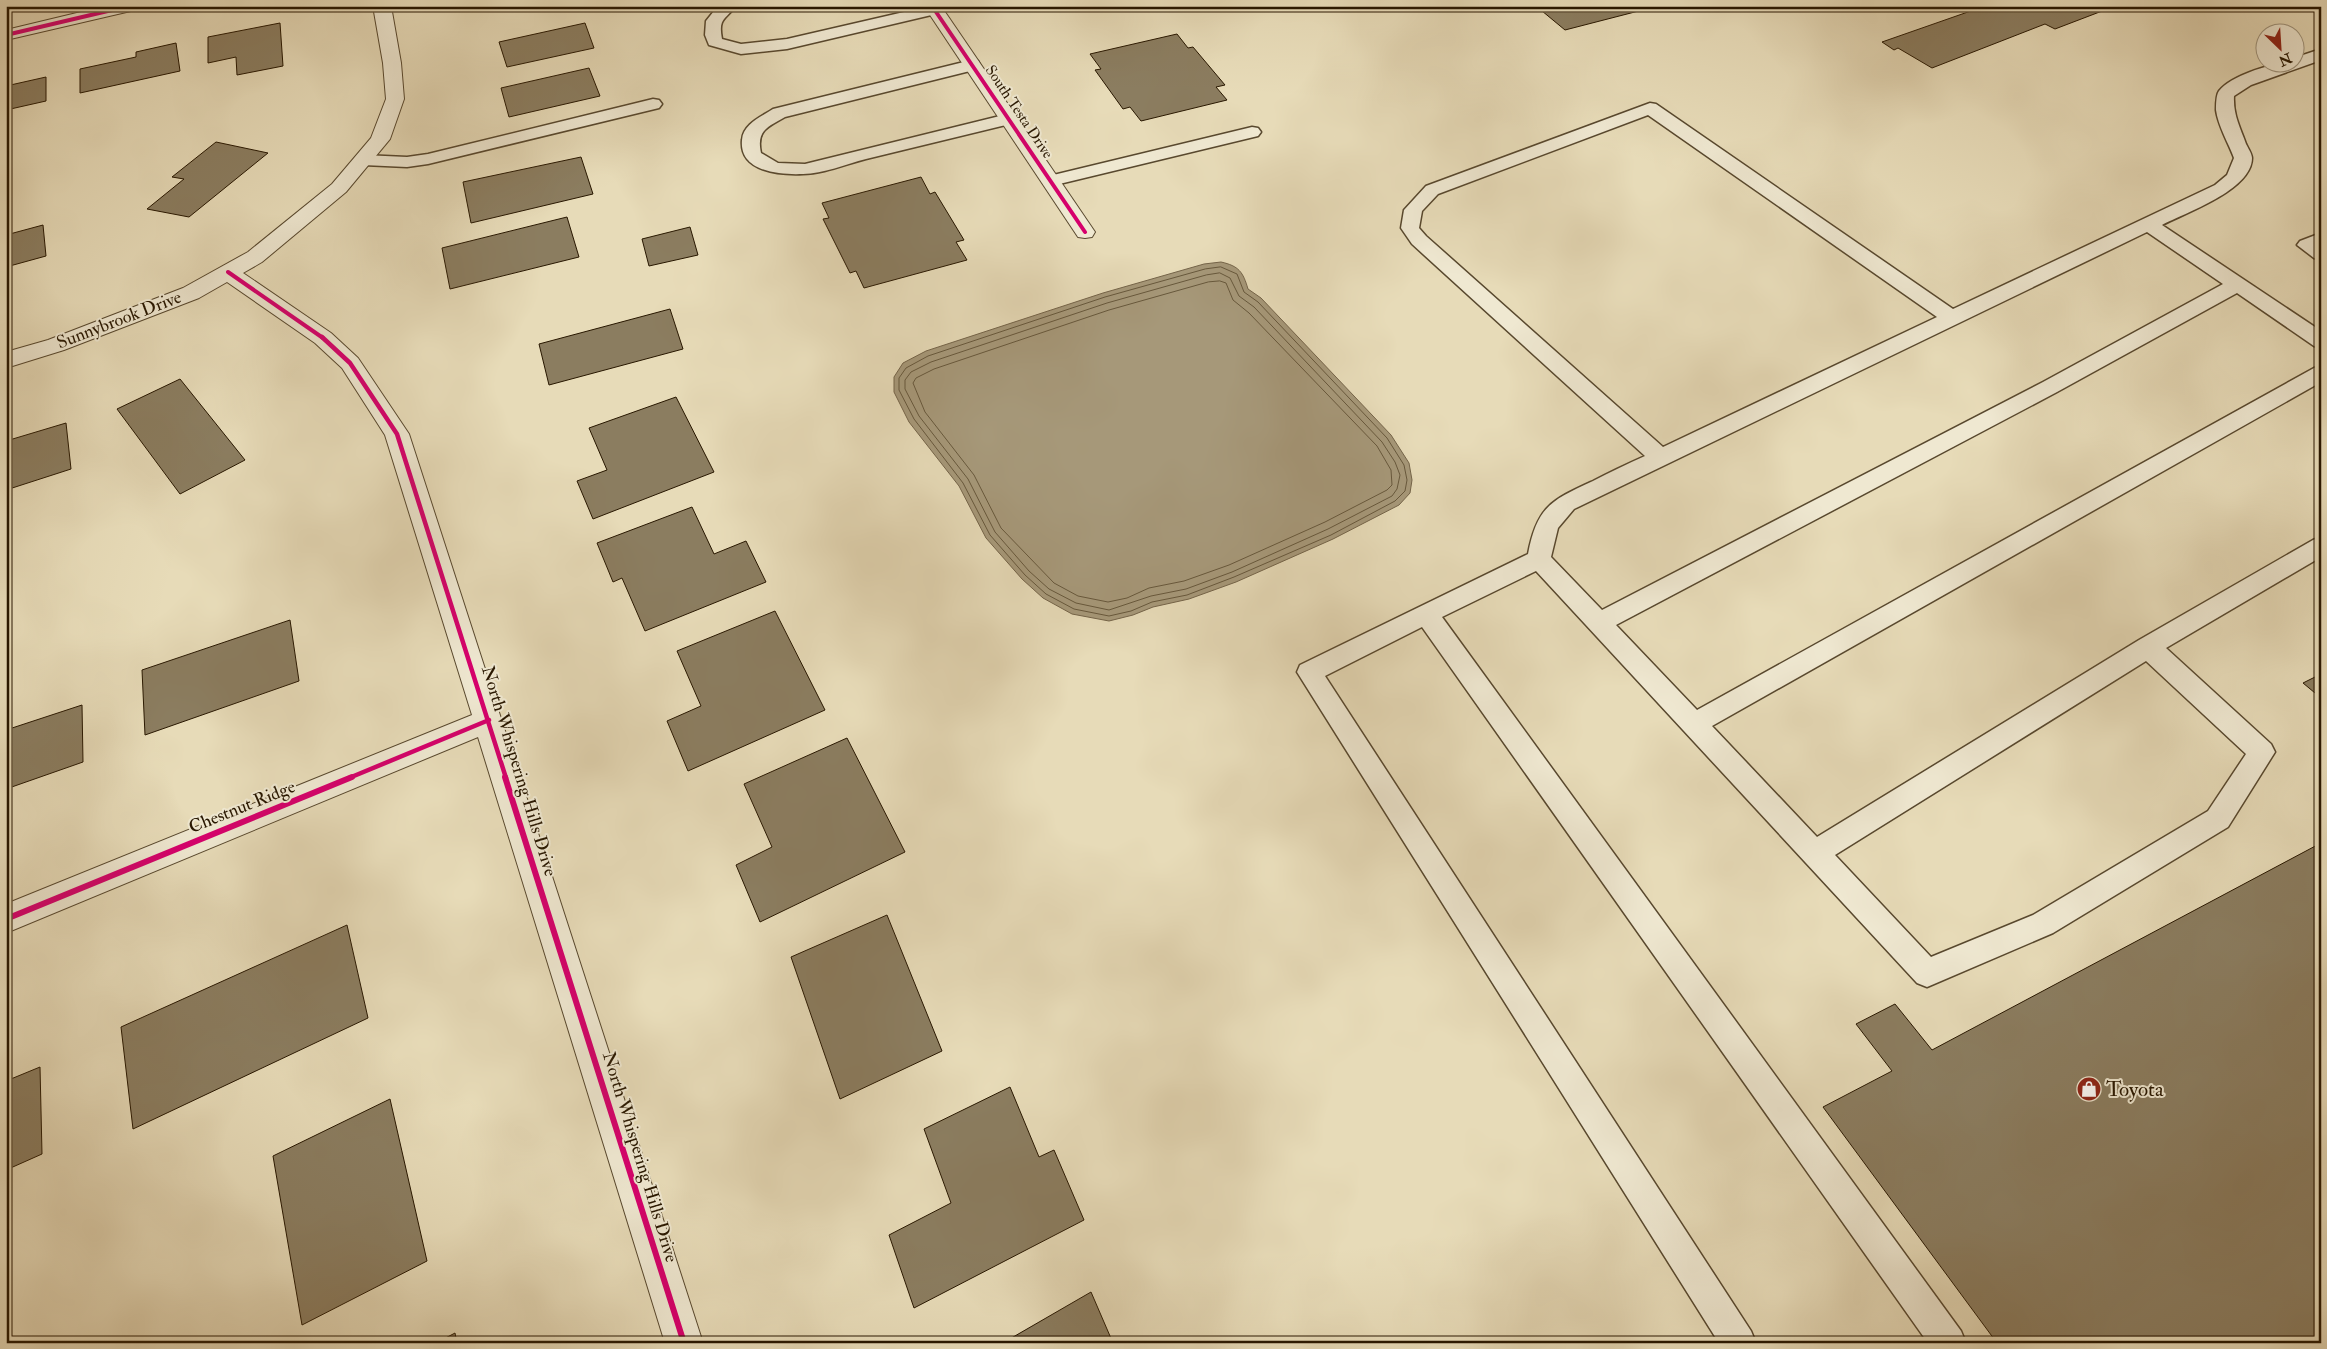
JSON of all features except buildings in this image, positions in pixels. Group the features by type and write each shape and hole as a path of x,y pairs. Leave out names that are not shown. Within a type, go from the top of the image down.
{"street":[{"path":"6,35 129,6"},
{"name":"Sunnybrook Drive","path":"6,360 56,345 192,293 254,257 338,188 380,139 395,98 392,63 382,6"},
{"name":"South Testa Drive","path":"933,8 1085,232"},
{"name":"North Whispering Hills Drive","path":"228,272 323,338 350,363 397,434 489,720 684,1343"},
{"name":"Chestnut Ridge","path":"6,919 489,720"}],"lane":[{"path":"728,6 715,16 712,28 715,42 740,49 787,44 933,8"},
{"path":"1539,559 1544,534 1550,518 1566,503 2221,188 2233,179 2240,169 2243,158 2225,111 2226,94 2245,81 2321,54"},
{"path":"972,65 779,113 755,128 749,142 753,156 774,168 805,169 1008,118"},
{"path":"363,160 407,162 428,159 653,104"},
{"path":"1660,458 1419,240 1410,228 1413,210 1432,190 1650,108 1952,318"},
{"path":"1051,181 1252,132"},
{"path":"2148,224 2321,341"},
{"path":"2321,239 2307,245 2321,254"},
{"path":"1599,623 2050,387 2238,285"},
{"path":"1694,724 2321,372"},
{"path":"1815,853 2148,646 2321,546"},
{"path":"1539,559 1927,973 2043,924 2218,819 2262,752 2148,646"},
{"path":"1539,559 1309,672 1739,1343"},
{"path":"1427,614 1949,1343"}],"water":[{"path":"1221,262 1236,268 1242,274 1248,289 1261,298 1391,435 1409,463 1412,480 1410,493 1399,505 1333,539 1236,582 1189,599 1153,607 1133,615 1109,621 1072,614 1043,598 1022,579 986,538 959,486 909,422 894,392 894,377 903,363 926,351 1103,293 1204,264"}],"cycle path":[{"path":"6,35 129,6"},
{"path":"932,6 1085,232"},
{"path":"228,272 323,338 350,363 397,434 684,1343"},
{"path":"6,919 489,720"}],"place":[{"name":"Toyota","path":"2089,1089"}]}
